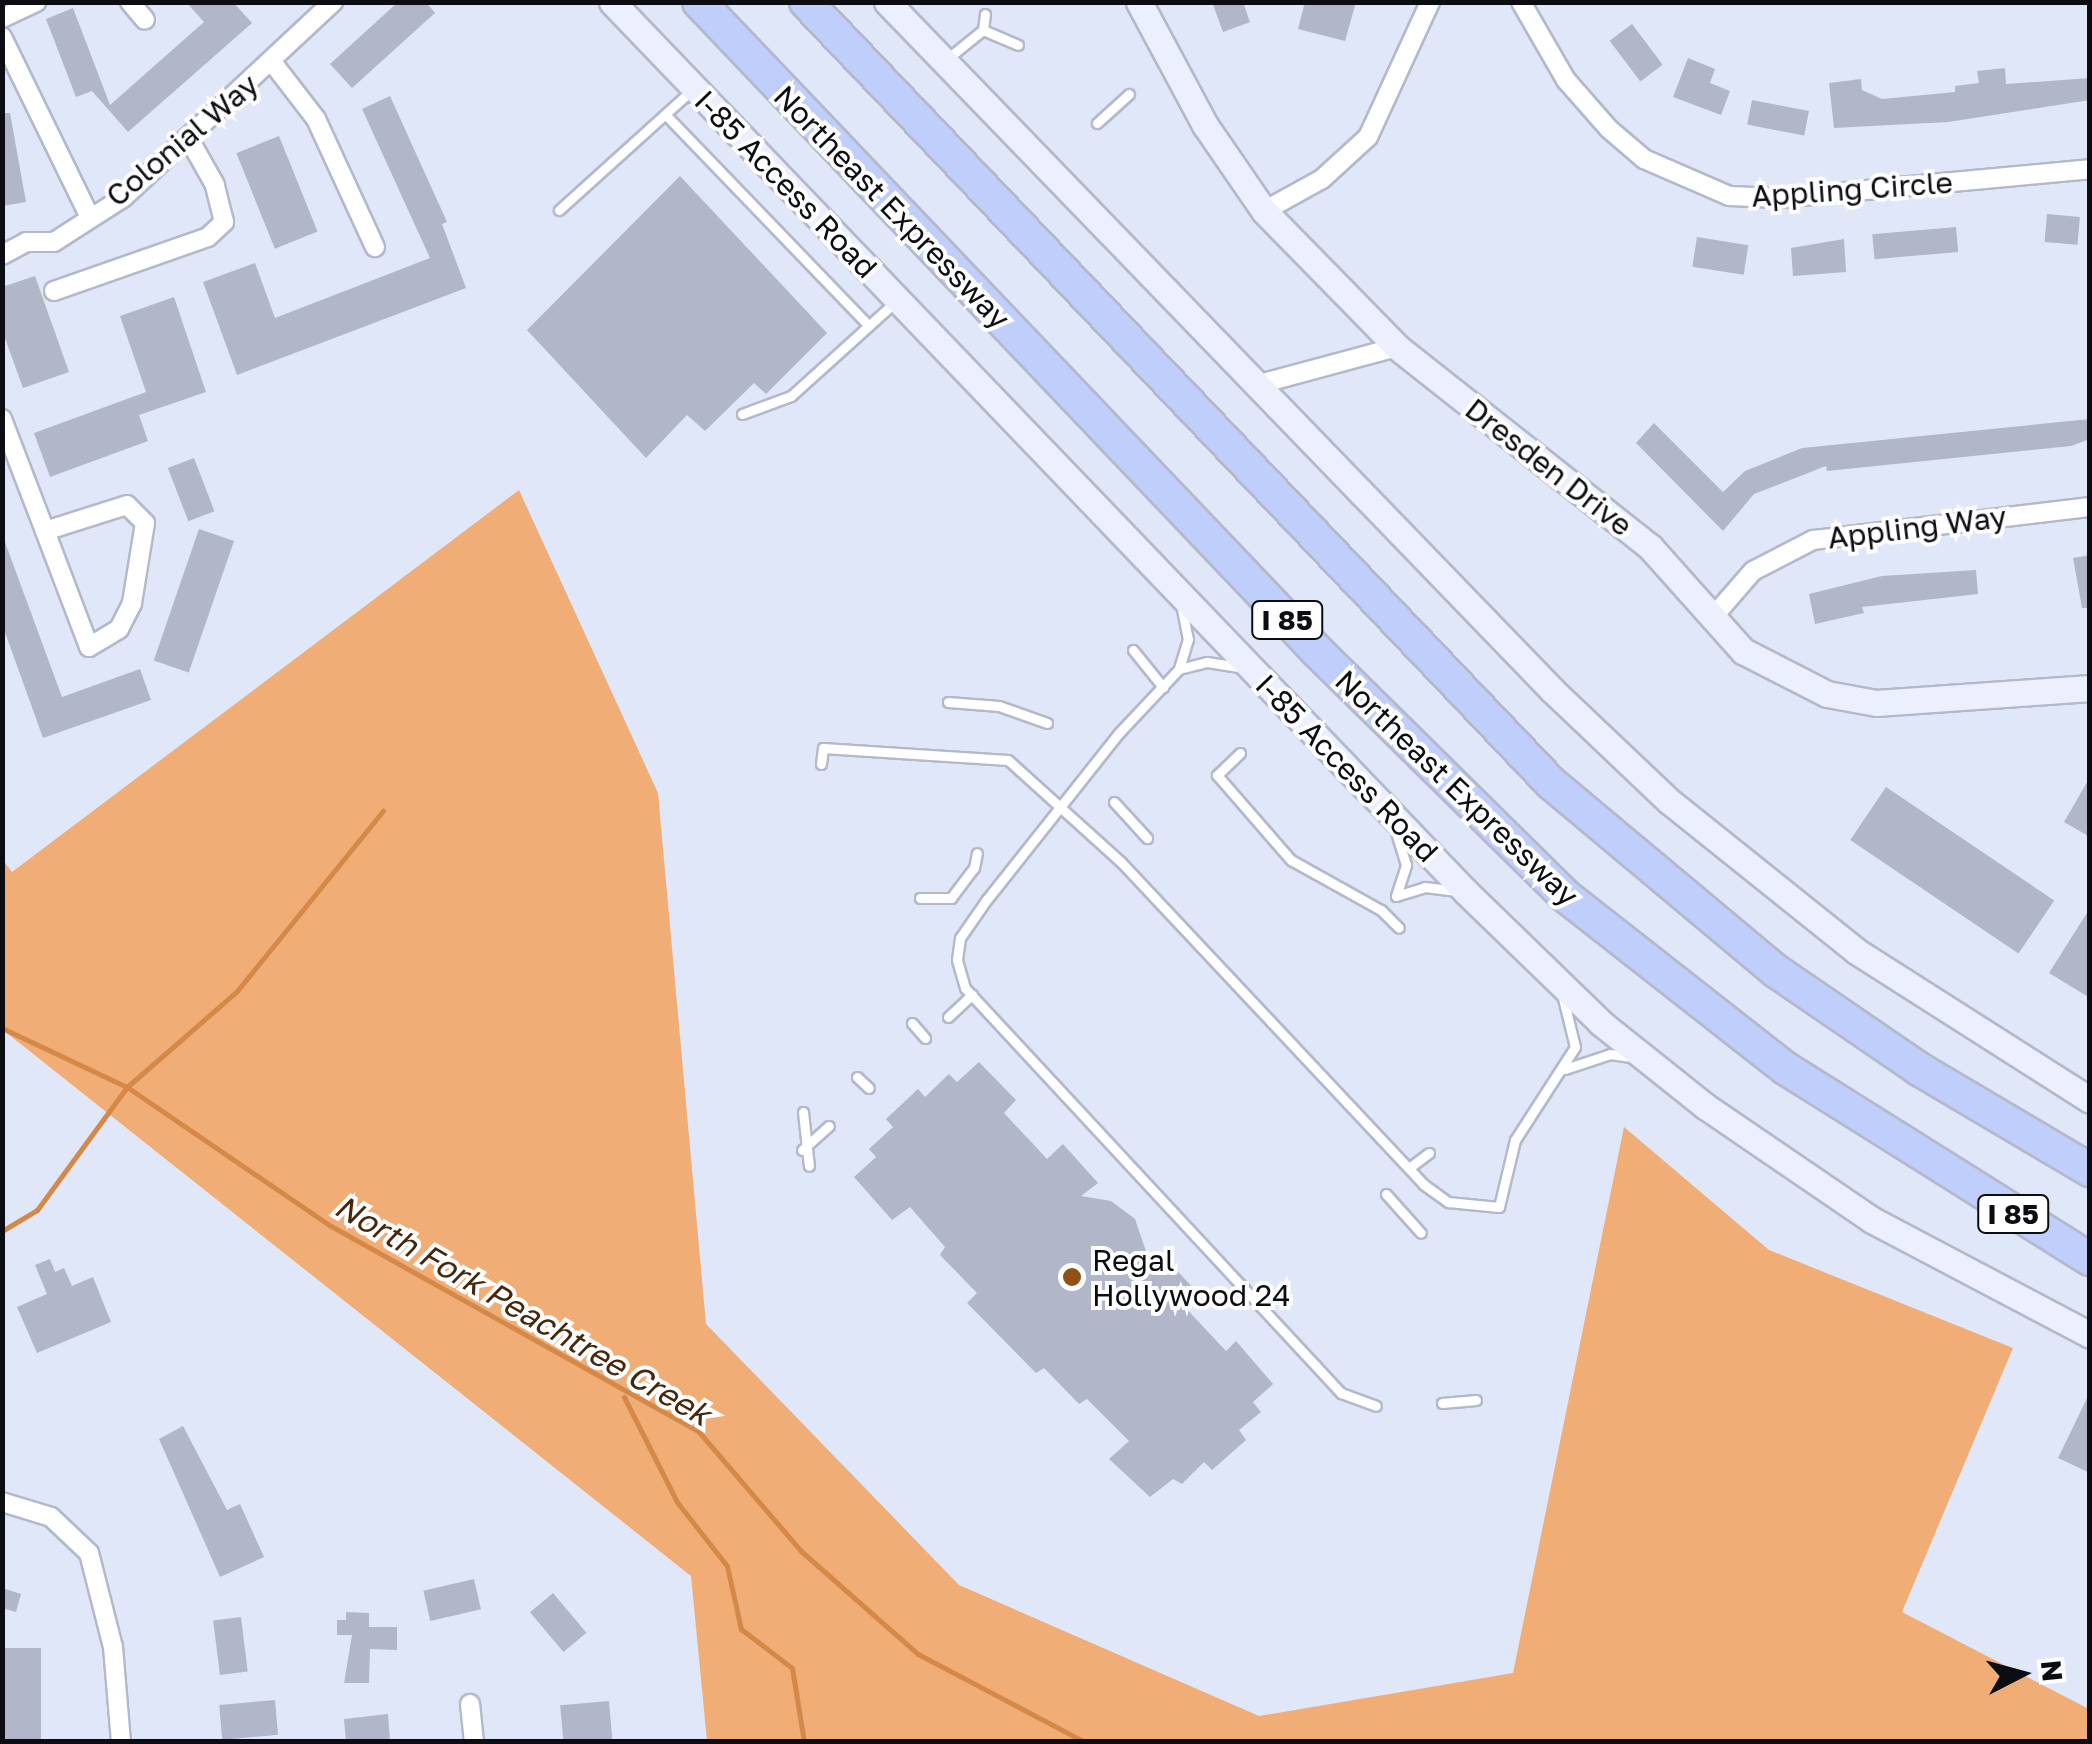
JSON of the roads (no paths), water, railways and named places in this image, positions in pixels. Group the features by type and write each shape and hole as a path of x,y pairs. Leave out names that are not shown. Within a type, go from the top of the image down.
{"highway":[{"name":"Northeast Expressway","path":"699,2 1317,652 1562,894 1785,1068 1937,1169 2090,1259"},
{"name":"I 85","path":"806,2 1551,783 1776,972 1919,1068 2090,1170"}],"main road":[{"name":"I-85 Access Road","path":"612,2 1384,808 1553,977 1648,1060 1872,1220 2090,1335"},
{"path":"888,2 1552,690 1670,802 1871,962 2090,1100"},
{"name":"Dresden Drive","path":"1139,2 1205,125 1264,211 1397,347 1650,548 1743,651 1843,698 1876,704 2090,688"}],"street":[{"path":"2,18 38,2"},
{"path":"130,2 145,20"},
{"name":"Colonial Way","path":"2,255 26,242 54,242 89,214 124,197 333,2"},
{"path":"1264,211 1322,179 1368,137 1430,2"},
{"name":"Appling Circle","path":"1521,2 1566,80 1609,129 1674,176 1730,196 1780,198 2090,169"},
{"name":"Colonial Way","path":"2,38 12,84 89,214"},
{"name":"Colonial Way","path":"272,62 316,118 375,247"},
{"path":"54,291 208,237 224,222 215,185 188,137"},
{"path":"1256,385 1397,347"},
{"path":"2,419 89,647 119,629 132,602 145,523 127,505 45,531"},
{"name":"Appling Way","path":"1713,617 1754,572 1813,540 2090,507"},
{"path":"2,1502 51,1517 90,1553 113,1647 120,1742"},
{"path":"470,1704 474,1742"}],"lane":[{"path":"944,61 983,30 985,14"},
{"path":"983,30 1018,45"},
{"path":"559,210 695,88"},
{"path":"1096,123 1129,94"},
{"path":"666,116 868,325"},
{"path":"742,414 791,396 898,300"},
{"path":"1174,587 1188,639 1179,669 1061,807 960,938 957,960 972,995 1341,1392 1376,1406"},
{"path":"1133,650 1163,686"},
{"path":"1179,669 1218,661 1255,672"},
{"path":"948,702 999,706 1048,723"},
{"path":"822,764 823,748 1008,760 1121,862 1408,1168 1448,1202 1499,1207 1515,1140 1562,1071 1576,1033 1553,977"},
{"path":"1240,753 1218,775 1288,856 1381,910 1399,928"},
{"path":"1114,802 1147,838"},
{"path":"1384,808 1406,865 1396,896 1426,887 1466,892"},
{"path":"920,898 951,898 974,868 977,853"},
{"path":"948,1017 972,995"},
{"path":"912,1023 925,1038"},
{"path":"1562,1071 1610,1054 1648,1060"},
{"path":"856,1078 869,1088"},
{"path":"802,1112 802,1150 808,1166"},
{"path":"802,1150 829,1126"},
{"path":"1408,1168 1428,1153"},
{"path":"1386,1194 1421,1234"},
{"path":"1442,1404 1476,1400"}],"waterway":[{"path":"2,1231 37,1210 127,1087 237,991 383,811"},
{"name":"North Fork Peachtree Creek","path":"2,1028 127,1087 331,1226 699,1432 801,1551 918,1654 1085,1742"},
{"path":"624,1397 677,1502 727,1566 741,1629 792,1668 804,1742"}],"place":[{"name":"Regal Hollywood 24","path":"1072,1277"}]}
